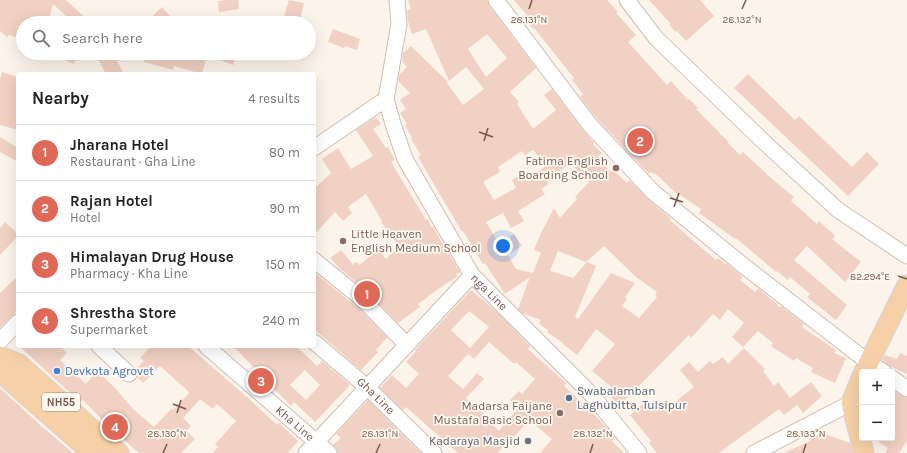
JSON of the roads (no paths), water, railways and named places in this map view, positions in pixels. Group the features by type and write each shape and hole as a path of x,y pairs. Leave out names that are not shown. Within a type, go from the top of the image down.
{"main road":[{"path":"865,369 907,285"},
{"name":"NH55","path":"0,356 19,364 119,453"},
{"name":"NH55","path":"0,366 8,379 92,453"},
{"path":"859,384 851,403 864,453"}],"street":[{"path":"316,147 386,99 399,24 397,0"},
{"path":"496,0 590,125 653,192 744,266 864,369"},
{"path":"627,0 656,38 765,143 838,210 907,256"},
{"name":"nga Line","path":"386,99 405,159 472,275 592,395 639,453"},
{"path":"316,262 362,299 407,345"},
{"path":"306,453 472,275"},
{"path":"0,341 16,324"},
{"name":"Gha Line","path":"316,344 367,387 434,453"},
{"path":"101,348 130,374"},
{"name":"Kha Line","path":"208,348 329,453"},
{"path":"895,380 907,389"},
{"path":"754,453 851,403"}],"place":[{"name":"Rajan Hotel","path":"640,141"},
{"name":"Fatima English Boarding School","path":"616,168"},
{"name":"Little Heaven English Medium School","path":"343,241"},
{"name":"Jharana Hotel","path":"367,294"},
{"name":"Devkota Agrovet","path":"57,371"},
{"name":"Himalayan Drug House","path":"261,381"},
{"name":"Swabalamban Laghubitta, Tulsipur","path":"569,398"},
{"name":"Madarsa Faijane Mustafa Basic School","path":"560,413"},
{"name":"Shrestha Store","path":"115,427"},
{"name":"Kadaraya Masjid","path":"528,441"}]}
